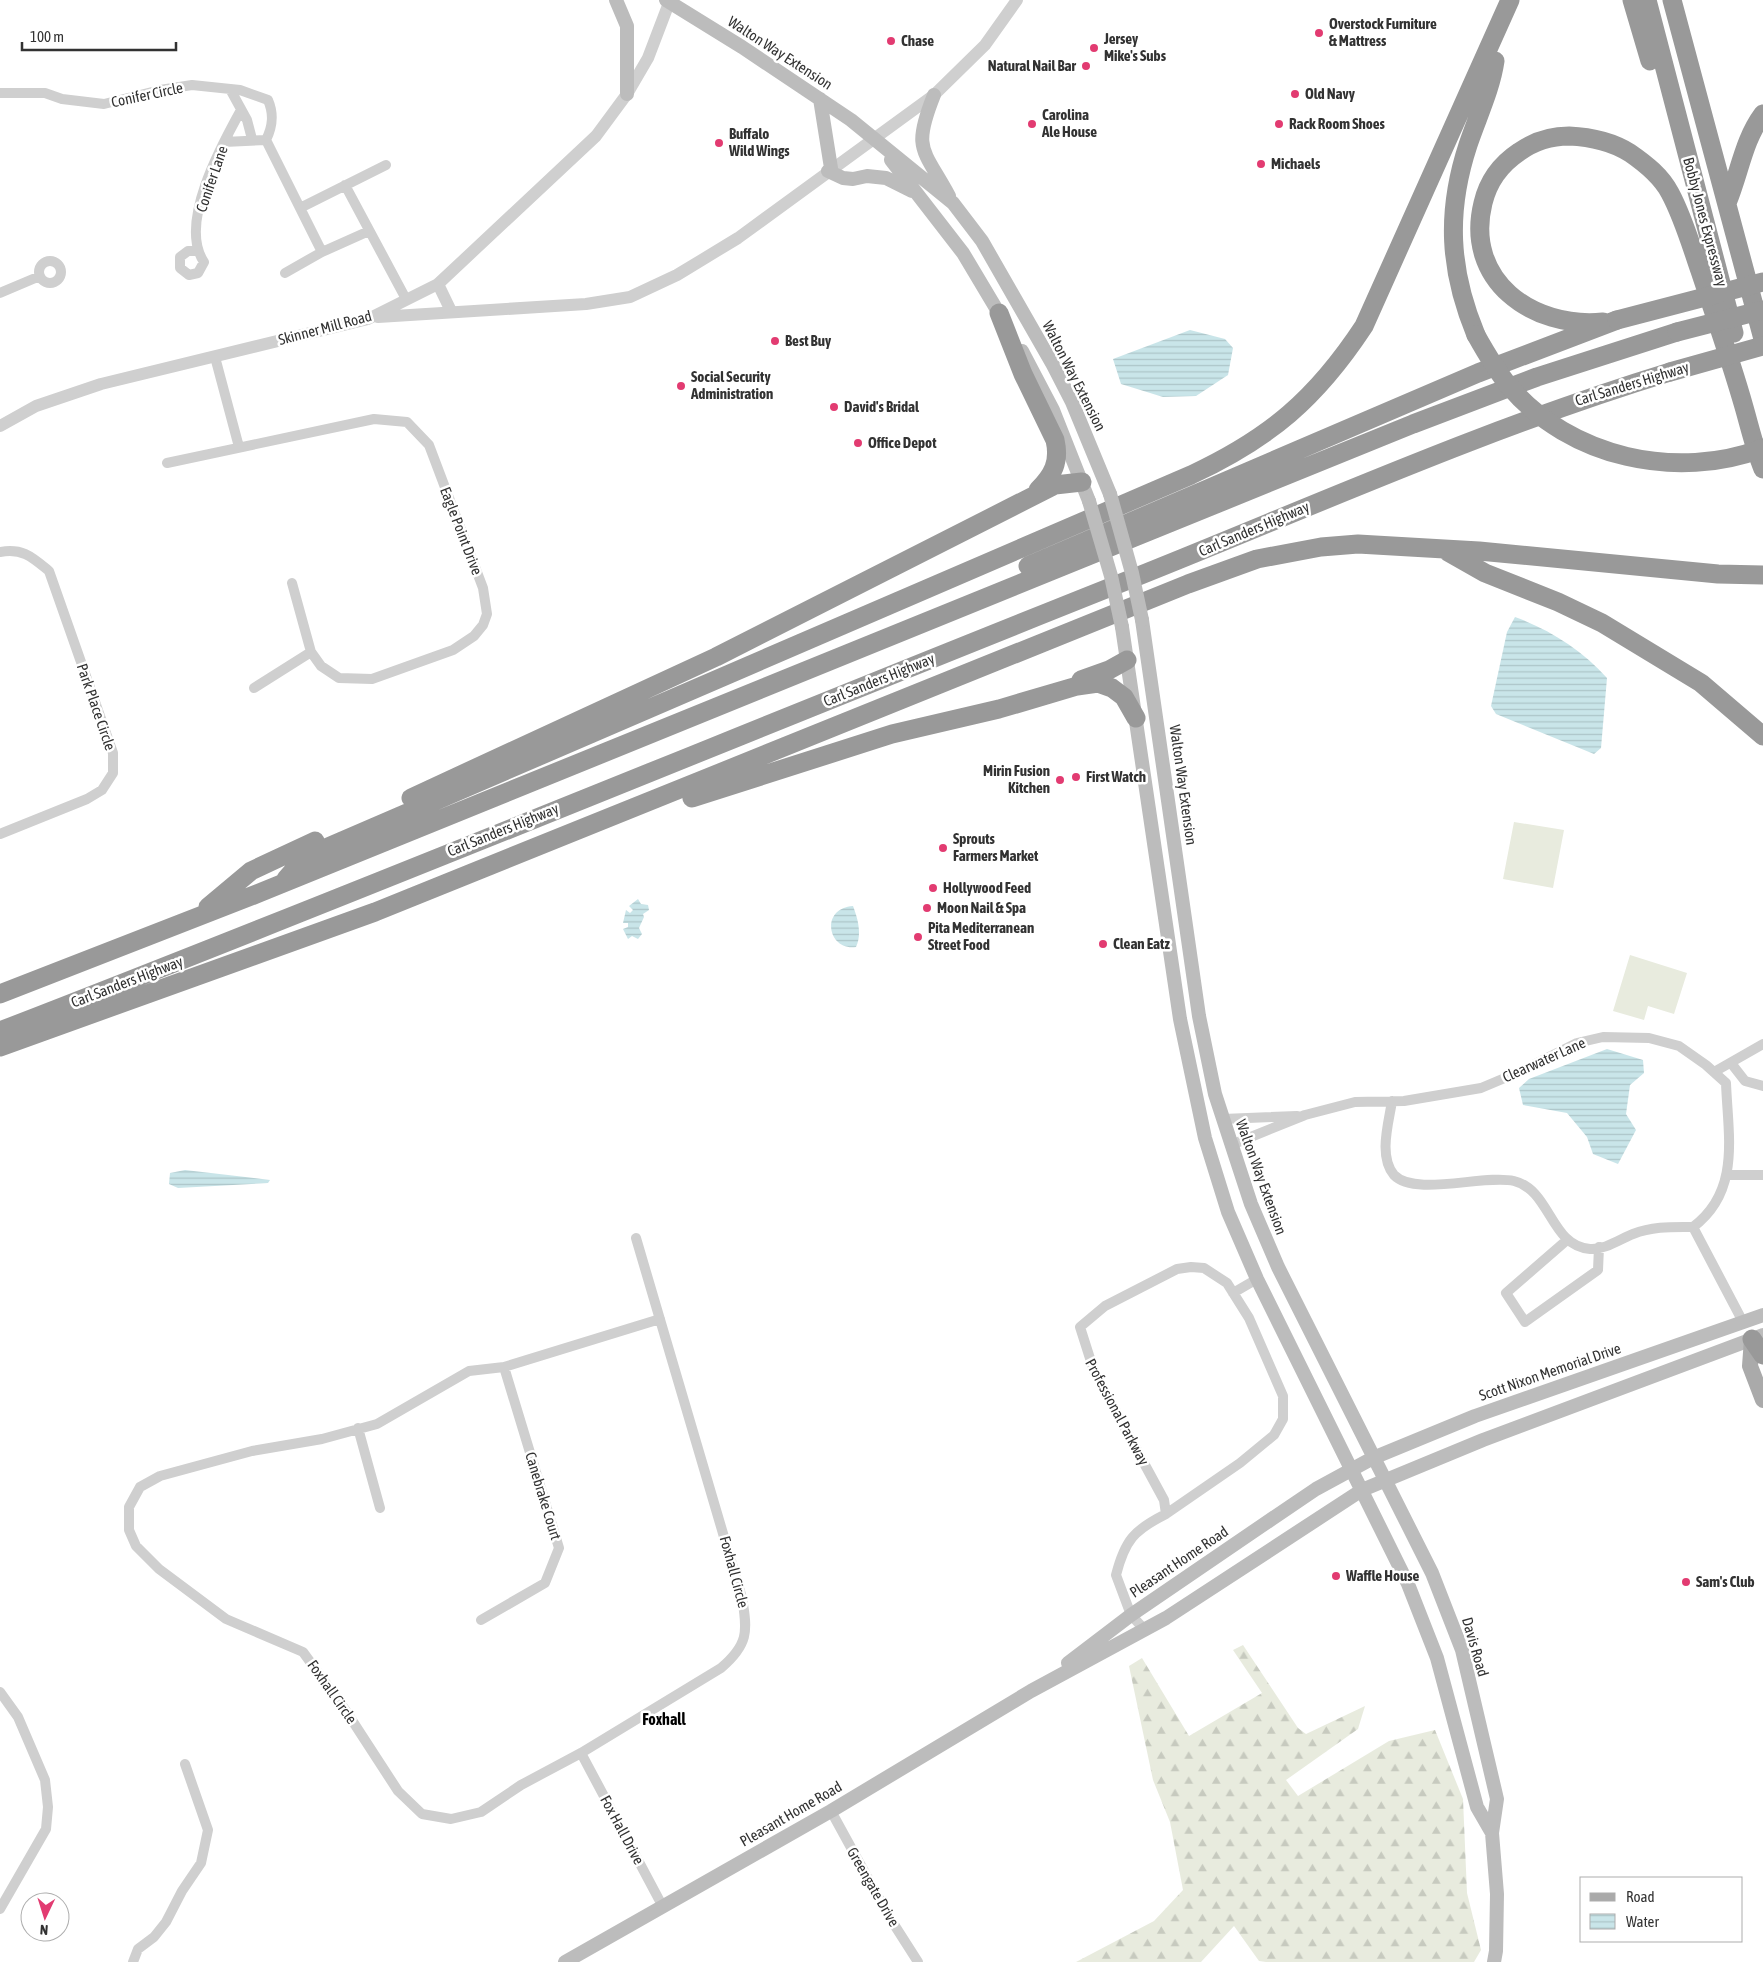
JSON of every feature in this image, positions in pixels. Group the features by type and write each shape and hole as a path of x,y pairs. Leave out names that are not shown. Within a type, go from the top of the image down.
{"highway":[{"path":"282,883 305,857 1191,475 1222,461 1263,436 1288,417 1314,392 1343,358 1364,326 1480,71 1510,0"},
{"path":"1632,0 1656,80 1690,164"},
{"name":"Bobby Jones Expressway","path":"1647,0 1763,444"},
{"name":"Bobby Jones Expressway","path":"1672,0 1763,339"},
{"path":"1678,0 1690,68"},
{"path":"1502,17 1494,67 1460,174 1453,212 1455,268 1465,309 1476,336 1491,362 1525,402 1551,423 1591,444 1629,458 1679,463 1713,461 1747,454 1763,448"},
{"path":"1727,203 1735,183 1746,141 1763,114"},
{"path":"1763,282 1617,320 1572,323 1543,315 1517,300 1498,282 1489,268 1479,232 1484,199 1500,167 1526,147 1552,138 1564,136 1600,140 1631,154 1648,167 1670,192 1682,221 1732,368 1763,469"},
{"path":"0,994 282,883 1449,410 1556,371 1677,332 1763,310"},
{"path":"999,313 1023,374 1057,449 1055,469 1051,478 1032,496"},
{"path":"907,629 968,592 1087,540 1478,373 1594,331 1617,320"},
{"name":"Carl Sanders Highway","path":"0,1031 1152,571 1421,459 1545,412 1670,372 1763,346"},
{"path":"194,918 251,870 716,657 1055,484 1082,482"},
{"path":"0,1047 375,912 1171,591 1257,559 1321,547 1348,545 1442,549 1744,576 1763,575"},
{"path":"1442,549 1485,573 1558,602 1602,623 1701,683 1763,736"},
{"path":"968,715 1094,676 1128,660"},
{"path":"613,817 645,815 727,786 892,734 998,709 1077,686 1098,683 1112,688 1124,697 1136,718"},
{"path":"1758,1337 1763,1355"}],"main road":[{"path":"616,0 626,26 627,94"},
{"name":"Walton Way Extension","path":"667,2 742,47 851,120 953,203 982,241 1072,402 1109,491 1132,573 1142,620 1194,982 1215,1094 1251,1204 1278,1267 1373,1458 1386,1480"},
{"path":"934,95 922,130 922,148 953,203"},
{"path":"820,99 830,170 843,178 853,179 867,176 886,178 897,182 920,197"},
{"name":"Walton Way Extension","path":"872,138 963,254 999,313 1052,410 1090,501 1111,576 1128,660 1174,983 1205,1138 1228,1212 1257,1279 1362,1490"},
{"path":"1082,482 1109,491"},
{"path":"1128,660 1146,647"},
{"path":"1174,983 1194,982"},
{"name":"Scott Nixon Memorial Drive","path":"1352,1470 1373,1458 1475,1416 1763,1315"},
{"path":"1743,1322 1758,1337"},
{"path":"1758,1337 1750,1366 1763,1400"},
{"path":"1362,1490 1483,1440 1758,1337"},
{"name":"Pleasant Home Road","path":"1031,1691 1131,1615 1316,1489 1352,1470"},
{"name":"Davis Road","path":"1386,1480 1432,1573 1462,1650 1496,1799 1492,1834 1497,1894 1496,1951 1494,1962"},
{"name":"Pleasant Home Road","path":"565,1962 831,1811 1031,1691 1166,1618 1362,1490"},
{"name":"Davis Road","path":"1362,1490 1408,1584 1437,1658 1477,1807 1492,1834"}],"street":[{"path":"368,319 451,311 536,309 586,304 630,296 677,275 738,238 872,138 898,123 934,95 985,45 1017,0"},
{"name":"Skinner Mill Road","path":"0,426 36,406 101,384 368,319 438,284 596,136 627,94 648,58 667,2"},
{"name":"Conifer Circle","path":"0,92 45,93 62,99 104,104 160,90 192,85 258,94 268,100 272,108 272,126 266,140"},
{"path":"230,89 247,120 252,139"},
{"name":"Conifer Lane","path":"196,252 199,209 213,167 241,110"},
{"path":"224,142 252,139 266,140 322,252"},
{"path":"300,208 386,165"},
{"path":"345,186 406,299"},
{"path":"285,273 322,252 369,231"},
{"path":"0,293 40,276"},
{"path":"438,284 451,311"},
{"path":"216,357 239,447"},
{"name":"Eagle Point Drive","path":"167,463 374,419 407,422 429,445 483,588 487,614 483,625 474,636 444,653 372,679 339,678 321,666 311,652 292,583"},
{"name":"Park Place Circle","path":"0,552 10,550 29,554 49,571 113,753 113,773 102,790 87,799 1,830"},
{"path":"254,688 311,652"},
{"name":"Clearwater Lane","path":"1231,1145 1305,1115 1355,1102 1392,1101 1481,1088 1519,1072 1577,1043 1603,1037 1649,1038 1679,1046 1726,1083 1728,1165 1723,1192 1708,1215 1693,1227"},
{"path":"1714,1072 1763,1044"},
{"path":"1731,1063 1744,1081 1763,1086"},
{"path":"1392,1101 1386,1159 1395,1175 1412,1184 1495,1180 1515,1182 1537,1195 1567,1240 1572,1244 1591,1249 1656,1227 1693,1227 1743,1322"},
{"path":"1223,1119 1305,1115"},
{"path":"1726,1175 1763,1175"},
{"name":"Foxhall Circle","path":"636,1238 660,1319 742,1598 746,1619 744,1641 736,1655 722,1668 581,1753 522,1785 481,1812 451,1820 422,1814 398,1791 346,1711 303,1652 226,1619 159,1569 136,1546 129,1530 129,1507 140,1486 160,1476 252,1451 322,1439 376,1424 469,1371 504,1367 660,1319"},
{"path":"1567,1240 1506,1293 1525,1322 1598,1270 1599,1247"},
{"name":"Professional Parkway","path":"1144,1629 1131,1615 1116,1575 1120,1558 1129,1539 1145,1524 1166,1514 1240,1463 1274,1435 1282,1419 1283,1396 1249,1318 1227,1283 1204,1268 1178,1269 1105,1306 1080,1327 1094,1371 1164,1500 1166,1514"},
{"path":"1233,1293 1257,1279"},
{"name":"Canebrake Court","path":"481,1620 545,1583 559,1548 504,1367"},
{"path":"358,1428 380,1508"},
{"path":"0,1692 18,1717 45,1780 48,1807 46,1829 0,1909"},
{"name":"Fox Hall Drive","path":"581,1753 663,1907"},
{"path":"133,1962 138,1950 154,1937 166,1922 182,1891 201,1863 208,1830 185,1764"},
{"name":"Greengate Drive","path":"831,1811 888,1915 918,1962"}],"green space":[{"path":"1514,822 1564,830 1553,888 1503,879"},
{"path":"1630,955 1687,973 1674,1014 1648,1006 1644,1020 1613,1011"},
{"path":"1243,1645 1298,1728 1306,1734 1365,1706 1358,1729 1286,1780 1298,1796 1389,1741 1435,1730 1463,1799 1467,1893 1481,1950 1474,1962 1259,1961 1234,1926 1201,1962 1076,1962 1154,1921 1183,1890 1170,1822 1153,1780 1129,1666 1142,1658 1189,1736 1262,1693 1233,1650"}],"water":[{"path":"1190,330 1225,339 1233,348 1228,375 1196,396 1163,397 1121,384 1113,359"},
{"path":"1515,617 1541,628 1565,642 1587,658 1607,678 1601,748 1594,754 1496,714 1491,706 1507,632"},
{"path":"638,899 641,904 648,905 649,910 643,914 644,917 639,928 642,934 638,939 632,936 628,939 623,929 628,927 628,923 623,923 626,910 630,913 633,910 629,906"},
{"path":"853,906 859,927 856,947 839,943 831,929 835,914 842,908"},
{"path":"1607,1049 1643,1060 1644,1073 1630,1085 1626,1114 1636,1130 1618,1164 1593,1154 1587,1137 1567,1113 1523,1105 1519,1088 1529,1079"},
{"path":"185,1170 270,1180 268,1183 178,1188 169,1184 170,1173"}],"place":[{"name":"Overstock Furniture & Mattress","path":"1319,33"},
{"name":"Chase","path":"891,41"},
{"name":"Jersey Mike's Subs","path":"1094,48"},
{"name":"Natural Nail Bar","path":"1086,66"},
{"name":"Old Navy","path":"1295,94"},
{"name":"Carolina Ale House","path":"1032,124"},
{"name":"Rack Room Shoes","path":"1279,124"},
{"name":"Buffalo Wild Wings","path":"719,143"},
{"name":"Michaels","path":"1261,164"},
{"name":"Best Buy","path":"775,341"},
{"name":"Social Security Administration","path":"681,386"},
{"name":"David's Bridal","path":"834,407"},
{"name":"Office Depot","path":"858,443"},
{"name":"First Watch","path":"1076,777"},
{"name":"Mirin Fusion Kitchen","path":"1060,780"},
{"name":"Sprouts Farmers Market","path":"943,848"},
{"name":"Hollywood Feed","path":"933,888"},
{"name":"Moon Nail & Spa","path":"927,908"},
{"name":"Pita Mediterranean Street Food","path":"918,937"},
{"name":"Clean Eatz","path":"1103,944"},
{"name":"Waffle House","path":"1336,1576"},
{"name":"Sam's Club","path":"1686,1582"}],"district":[{"name":"Foxhall","path":"664,1719"}]}
